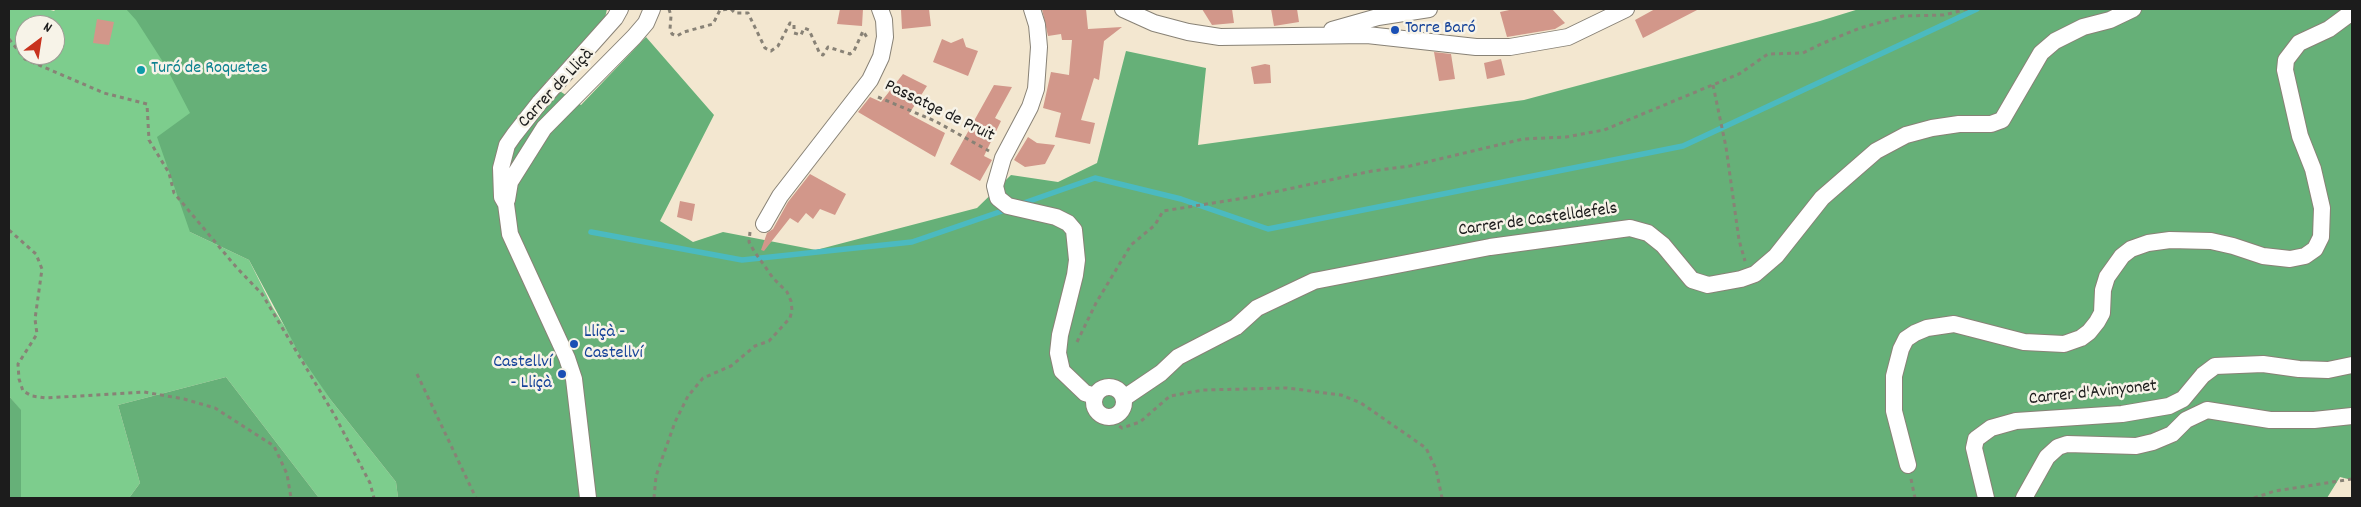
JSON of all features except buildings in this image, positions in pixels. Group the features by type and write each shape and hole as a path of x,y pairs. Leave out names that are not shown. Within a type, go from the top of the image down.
{"street":[{"path":"588,498 574,379 548,315 515,247 507,219 506,204 502,197 500,168 508,145 514,135 540,102 615,18 620,9"},
{"name":"Carrer de Lliçà","path":"506,204 510,182 544,128 634,37 646,23 652,9"},
{"path":"764,224 780,196 863,90 881,57 886,29 880,9"},
{"path":"1032,9 1037,25 1039,47 1036,89 1030,107 1003,158 995,186 998,198 1008,206 1041,213 1068,223 1074,230 1077,260 1058,353 1062,371 1085,393 1095,396"},
{"path":"1123,9 1154,23 1188,32 1220,37 1367,36 1476,47 1510,47 1568,36 1626,9"},
{"path":"1318,35 1378,17 1429,9"},
{"name":"Carrer de Castelldefels","path":"1124,398 1161,373 1178,357 1236,327 1257,308 1314,281 1344,275 1490,247 1630,228 1648,233 1663,245 1692,280 1708,285 1750,276 1776,256 1822,198 1876,151 1906,135 1932,128 1959,124 1991,124 2002,120 2041,53 2055,41 2083,27 2110,20 2133,9"},
{"path":"1908,464 1894,411 1894,376 1901,349 1906,339 1915,333 1927,328 1954,324 2024,342 2064,344 2081,338 2089,332 2102,313 2103,290 2107,277 2122,256 2131,249 2148,243 2170,240 2211,242 2233,246 2263,256 2290,260 2305,256 2314,249 2321,237 2322,208 2313,169 2300,136 2285,70 2286,60 2298,43 2329,29 2352,12"},
{"name":"Carrer d'Avinyonet","path":"1986,498 1974,448 1976,439 1991,428 2016,421 2122,414 2169,406 2183,399 2203,375 2216,366 2263,364 2299,369 2328,370 2352,365"},
{"path":"1110,387 1119,390 1124,398 1120,412 1116,415 1106,417 1096,409 1095,396 1101,389 1110,387"},
{"path":"2024,498 2047,457 2058,447 2067,444 2136,446 2172,434 2186,420 2207,410 2270,420 2314,420 2352,416"}],"path":[{"path":"669,9 671,16 670,29 672,34 677,36 684,32 713,24 720,10 730,9 734,13 748,13 765,48 771,51 778,46 790,24 794,24 794,32 801,35 804,28 809,30 820,54 823,55 828,47 850,54 854,52 863,31 871,43 878,31 886,29"},
{"path":"1076,343 1096,303 1131,245 1155,225 1163,211 1251,197 1372,171 1410,166 1523,138 1566,137 1604,130 1739,74 1768,54 1804,54 1821,44 1860,28 1903,16 1944,15 1967,9"},
{"path":"9,39 25,59 104,93 147,104 149,140 169,173 174,193 237,268 262,294 335,416 370,483 374,498"},
{"path":"1713,85 1726,147 1739,240 1750,276"},
{"name":"Passatge de Pruit","path":"863,90 935,121 1003,158"},
{"path":"654,498 656,476 675,422 688,396 703,378 731,366 755,346 769,342 790,318 792,310 787,292 773,278 749,242 751,229 764,224"},
{"path":"9,230 36,254 42,270 35,319 36,334 18,364 19,379 23,391 32,396 46,398 144,392 184,399 215,408 274,446 287,474 292,498"},
{"path":"417,374 476,498"},
{"path":"1106,417 1122,428 1140,422 1170,396 1203,390 1287,388 1341,395 1361,403 1426,448 1436,469 1442,498"},
{"path":"2254,498 2275,491 2352,478"}],"green space":[{"path":"9,9 47,9 54,11 56,9 135,9 197,115 190,232 249,260 273,308 330,399 396,482 398,498 319,498 226,377 118,405 140,483 129,498 21,498 21,411 9,396"},
{"path":"126,9 607,9 605,18 546,82 581,105 646,37 714,115 660,221 693,242 723,232 816,250 977,208 1011,175 1058,182 1097,163 1126,51 1206,68 1198,145 1524,100 1859,9 2352,9 2352,480 2340,477 2327,498 398,498 396,482 330,399 300,355 249,260 190,232 157,137 190,113 165,65 136,20"},
{"path":"226,377 319,498 129,498 140,483 118,405"},
{"path":"9,396 21,410 21,498 9,498"}],"waterway":[{"path":"1021,204 1095,178 1181,199 1268,229 1683,146 1977,9"},
{"path":"591,232 742,260 912,242 1008,209"}],"place":[{"name":"Torre Baró","path":"1395,30"},
{"name":"Turó de Roquetes","path":"141,70"},
{"name":"Lliçà - Castellví","path":"574,344"},
{"name":"Castellví - Lliçà","path":"562,374"}]}
